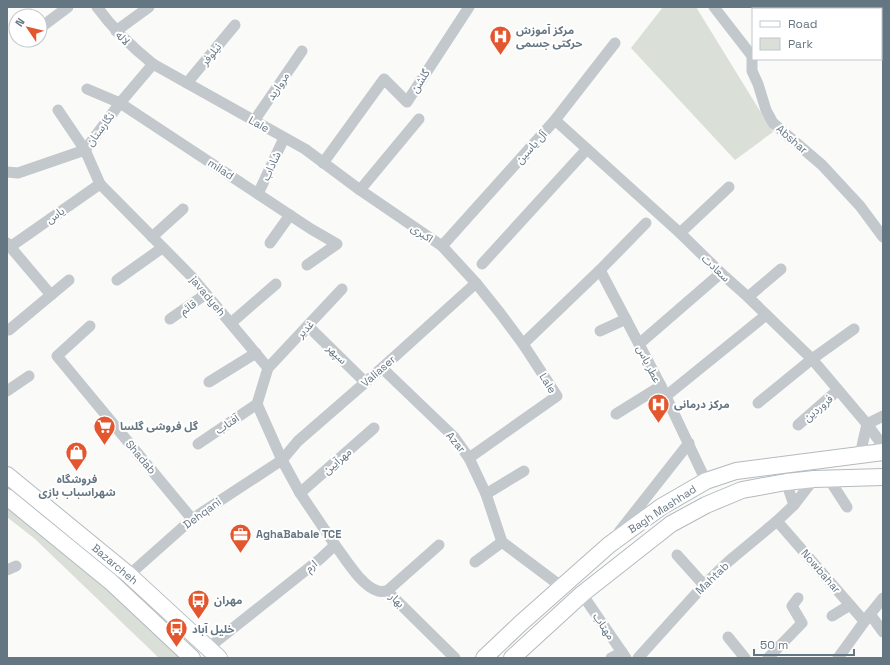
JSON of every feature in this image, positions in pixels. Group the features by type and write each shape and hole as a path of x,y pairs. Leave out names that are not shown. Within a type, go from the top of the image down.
{"main road":[{"name":"Bagh Mashhad","path":"484,658 609,545 661,508 706,481 736,471 883,452"},
{"name":"Bazarcheh","path":"7,475 129,575 213,653"},
{"name":"Bagh Mashhad","path":"512,658 582,594 671,524 706,505 742,490 786,482 883,477"},
{"name":"Bazarcheh","path":"7,497 112,582 192,658"},
{"path":"661,508 671,524"}],"street":[{"path":"48,22 68,7"},
{"name":"لاله","path":"97,7 131,47 153,64"},
{"path":"116,31 148,7"},
{"name":"گلشن","path":"323,163 384,79 407,102 469,7"},
{"name":"Abshar","path":"714,7 752,56 752,70 766,110 773,123 822,165 860,206 883,237"},
{"name":"نیلوفر","path":"187,83 235,25"},
{"name":"آل یاسین","path":"442,246 555,120 615,43"},
{"name":"مروارید","path":"254,121 302,51"},
{"name":"Lale","path":"153,64 305,150 360,190"},
{"name":"نگارستان","path":"7,172 18,173 85,150 120,103 153,64"},
{"name":"milad","path":"87,89 120,103 290,215 337,244 307,265"},
{"name":"javadyeh","path":"58,110 85,150 100,184 190,276 268,368"},
{"path":"360,190 419,119"},
{"name":"سعادت","path":"555,120 680,233 812,359 867,424 883,446"},
{"name":"شاداب","path":"258,194 284,138"},
{"path":"482,264 587,149"},
{"name":"یاس","path":"9,245 100,184"},
{"path":"680,233 729,187"},
{"name":"اکبری","path":"360,190 442,246 476,283"},
{"path":"152,237 183,209"},
{"path":"270,243 290,215"},
{"path":"523,344 600,270 646,222"},
{"path":"9,245 51,295"},
{"path":"117,280 162,248"},
{"path":"748,297 781,269"},
{"name":"عطر یاس","path":"600,270 663,391 706,481"},
{"path":"639,344 721,273"},
{"path":"9,330 69,280"},
{"name":"Lale","path":"469,458 557,396 523,344 476,283"},
{"name":"Valiaser","path":"282,460 298,441 476,283"},
{"path":"231,323 276,284"},
{"name":"غدیر","path":"268,368 342,289"},
{"name":"قائم","path":"170,319 206,294"},
{"path":"616,414 663,391 766,315"},
{"path":"600,331 626,319"},
{"name":"Shadab","path":"90,326 57,356 192,519"},
{"name":"سپهر","path":"308,326 366,382"},
{"path":"758,403 812,359 854,329"},
{"path":"209,382 256,353"},
{"path":"268,368 257,404 282,460 300,493 356,574 371,587 379,591 387,591"},
{"name":"Azar","path":"382,368 454,437 469,458 486,494 502,542"},
{"path":"7,391 29,376"},
{"name":"فروردین","path":"798,425 838,390"},
{"name":"آفتاب","path":"198,444 257,404"},
{"path":"860,455 867,424 883,416"},
{"name":"مهرآیین","path":"300,493 374,428"},
{"path":"609,545 689,443"},
{"name":"Dehqani","path":"129,575 192,519 282,460"},
{"path":"486,494 524,471"},
{"path":"822,479 847,507"},
{"name":"Mahtab","path":"638,658 704,585 822,479"},
{"path":"786,482 794,505"},
{"name":"Nowbahar","path":"777,521 850,605 883,632"},
{"path":"475,562 502,542 562,587"},
{"name":"ارم","path":"213,653 335,545"},
{"name":"بهار","path":"439,545 387,591 455,658"},
{"path":"676,555 704,585"},
{"name":"مهتاب","path":"582,594 624,655"},
{"path":"768,658 802,623 792,606 798,598"},
{"path":"838,658 883,598"},
{"path":"832,616 850,605"},
{"path":"728,637 745,658"},
{"path":"611,658 624,655"}],"green space":[{"path":"663,7 696,7 773,132 735,160 631,48"},
{"path":"7,498 183,658 159,658 35,539 7,517"}],"place":[{"name":"مرکز آموزش حرکتی جسمی","path":"501,56"},
{"name":"مرکز درمانی","path":"659,424"},
{"name":"گل فروشی گلسا","path":"105,446"},
{"name":"فروشگاه شهراسباب بازی","path":"77,472"},
{"name":"AghaBabaie TCE","path":"240,554"},
{"name":"مهران","path":"198,620"},
{"name":"خلیل آباد","path":"177,648"}]}
